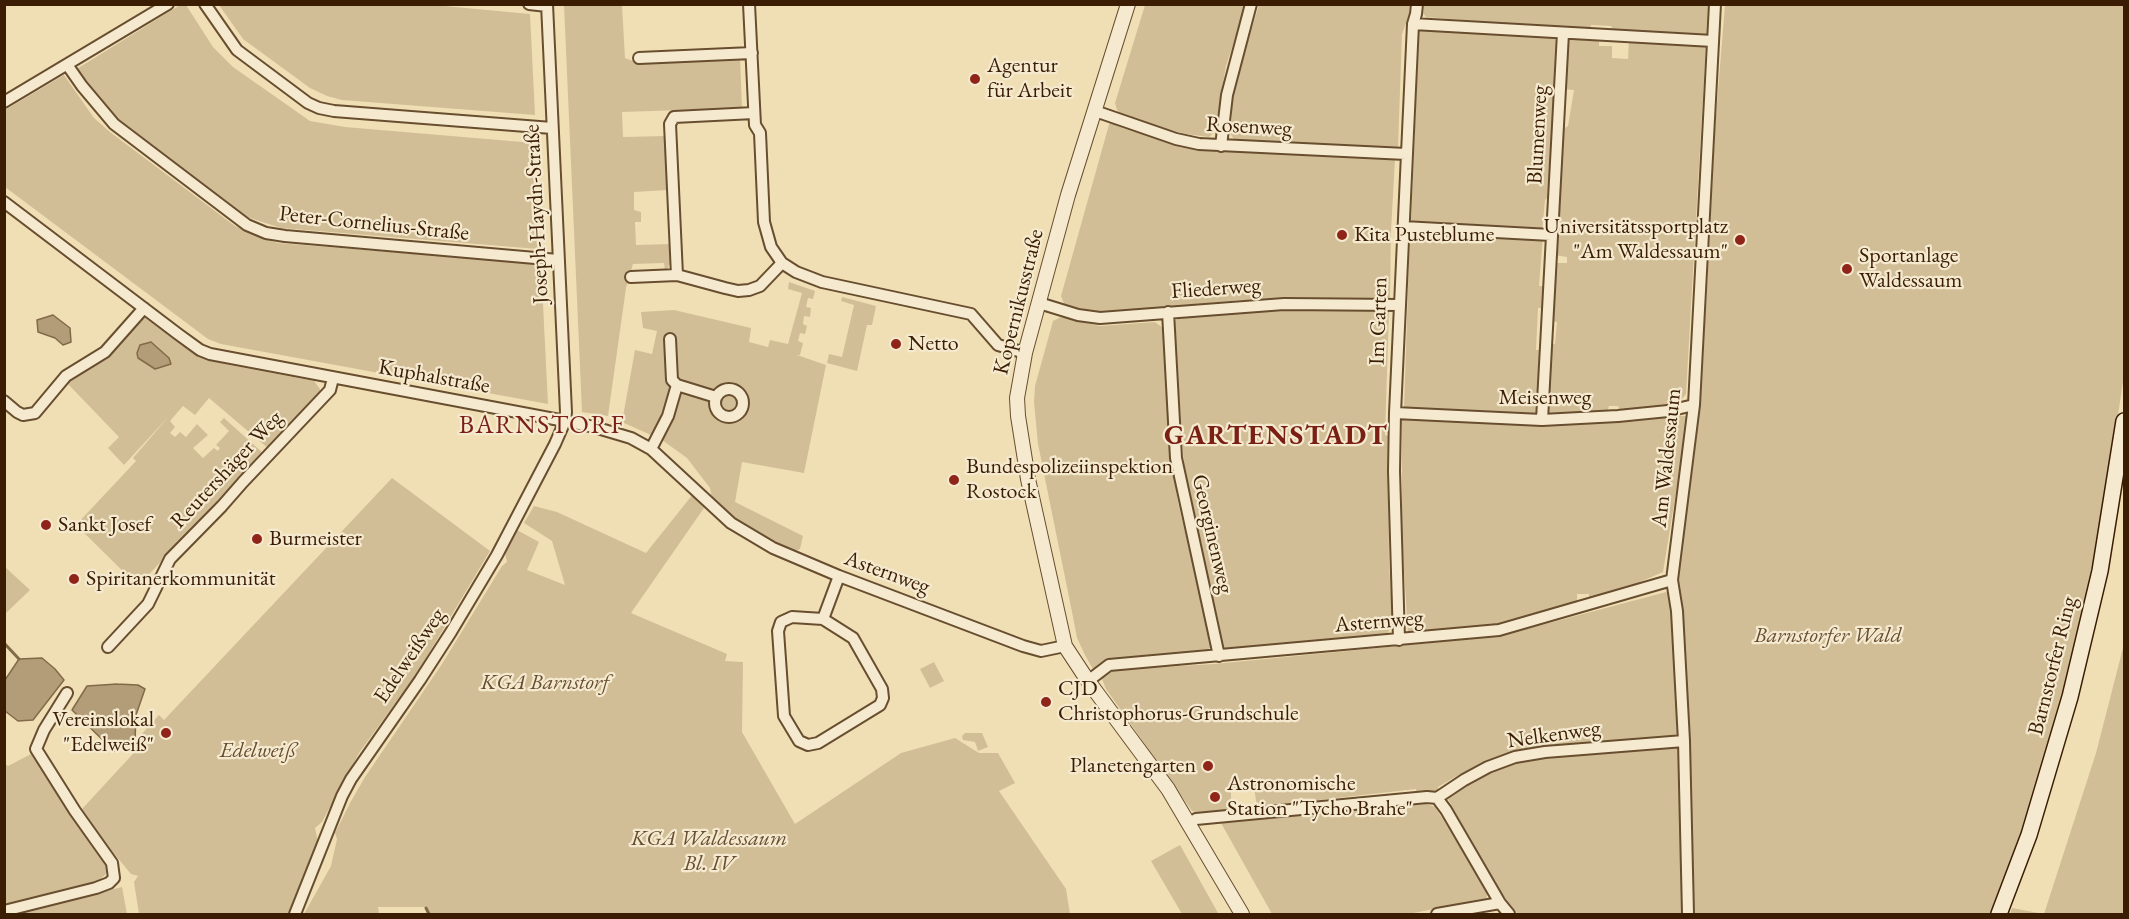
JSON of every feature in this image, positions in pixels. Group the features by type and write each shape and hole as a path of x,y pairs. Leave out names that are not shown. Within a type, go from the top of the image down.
{"main road":[{"name":"Barnstorfer Ring","path":"1999,915 2029,835 2070,697 2100,571 2124,421"}],"street":[{"path":"4,102 68,66 168,4"},
{"path":"205,4 237,50 308,103 319,108 552,128"},
{"path":"529,4 547,5"},
{"path":"749,4 754,113 755,125 760,133 764,222 771,247 782,263 796,272 822,282 971,314 998,345 1025,353"},
{"name":"Kopernikusstraße","path":"1128,4 1068,195 1025,353 1017,398 1022,446 1065,646 1168,789 1242,915"},
{"path":"1221,146 1227,95 1251,4"},
{"name":"Im Garten","path":"1399,640 1395,413 1406,154 1413,24 1417,4"},
{"name":"Am Waldessaum","path":"1689,915 1684,741 1677,611 1672,580 1694,405 1715,4"},
{"name":"Joseph-Haydn-Straße","path":"547,5 565,421"},
{"path":"1413,24 1713,41"},
{"name":"Blumenweg","path":"1542,420 1563,33"},
{"path":"639,58 752,53"},
{"name":"Peter-Cornelius-Straße","path":"68,66 114,124 248,225 266,233 558,261"},
{"name":"Rosenweg","path":"1095,111 1176,139 1199,144 1406,154"},
{"path":"677,275 670,124 674,117 754,113"},
{"name":"Kuphalstraße","path":"4,202 200,350 210,354 333,378 565,421 631,438 651,449 675,469 708,503"},
{"path":"1403,227 1551,235"},
{"path":"631,277 677,275 738,291 749,290 760,286 782,263"},
{"name":"Fliederweg","path":"1039,303 1078,315 1100,318 1284,304 1399,305"},
{"path":"4,401 23,415 35,413 66,376 105,352 144,308"},
{"name":"Georginenweg","path":"1168,312 1177,468 1219,656"},
{"path":"670,339 672,380 677,385 716,397"},
{"name":"Reutershäger Weg","path":"108,647 148,604 170,559 330,390 333,378"},
{"path":"651,449 668,416 677,385"},
{"name":"Meisenweg","path":"1395,413 1542,420 1618,416 1668,411 1694,405"},
{"name":"Edelweißweg","path":"294,915 351,779 451,632 497,555 565,421"},
{"name":"Asternweg","path":"708,503 731,523 765,544 839,576 1041,651 1050,651 1065,646"},
{"path":"823,619 839,576"},
{"name":"Asternweg","path":"1088,681 1109,665 1498,630 1672,580"},
{"path":"792,617 823,619 853,639 882,689 883,698 880,705 818,743 808,745 799,741 784,716 778,631 781,622 792,617"},
{"path":"4,911 96,888 109,883 114,878 112,863 75,811 36,749 44,730 67,693"},
{"name":"Nelkenweg","path":"1189,823 1196,819 1427,797 1437,798 1488,767 1515,757 1545,752 1684,741"},
{"path":"1437,798 1509,915"},
{"path":"1437,915 1500,903"}],"green space":[{"path":"423,4 530,14 535,115 342,100 327,96 310,88 243,39 219,5"},
{"path":"1424,4 1709,5 1708,36 1614,32 1611,26 1591,25 1590,31 1426,17 1423,13"},
{"path":"180,5 186,5 213,47 233,67 310,121 345,127 534,143 538,249 281,228 247,217 115,118 75,70"},
{"path":"564,5 622,5 625,58 641,64 740,57 742,108 622,112 623,137 665,136 668,190 634,192 634,210 641,212 641,222 635,222 636,245 671,244 671,260 665,270 664,263 633,264 626,288 608,416 582,412"},
{"path":"1145,5 1246,5 1226,66 1217,130 1209,137 1186,134 1139,122 1140,120 1121,114 1117,110 1115,103"},
{"path":"1259,5 1410,5 1402,34 1398,148 1278,146 1235,141 1230,133 1233,98 1239,69"},
{"name":"Barnstorfer Wald","path":"1725,5 2124,5 2124,375 2100,535 2063,702 2024,831 1992,914 1518,914 1496,886 1448,799 1489,770 1515,757 1684,741 1672,580 1698,406"},
{"path":"1419,30 1560,36 1551,194 1545,200 1542,233 1411,223"},
{"path":"1566,37 1599,39 1599,46 1612,46 1612,58 1628,59 1629,40 1706,44 1686,394 1676,406 1621,413 1618,406 1609,406 1607,413 1545,414 1549,344 1555,344 1557,322 1549,321 1553,263 1567,263 1567,257 1554,255 1560,139 1563,137 1563,129 1568,126 1574,90 1562,89"},
{"path":"64,75 94,118 110,132 235,226 264,239 278,243 541,264 548,404 221,344 208,339 5,187 5,110"},
{"path":"1110,121 1122,128 1192,149 1395,159 1390,300 1241,300 1115,313 1094,312 1065,306 1061,296"},
{"path":"1410,229 1543,236 1539,286 1546,286 1545,308 1538,308 1536,350 1543,350 1538,414 1404,408"},
{"path":"789,282 815,291 813,299 808,298 806,307 811,308 810,317 804,316 803,324 807,326 805,334 800,333 798,341 803,343 800,355 797,355 826,365 804,473 742,462 735,502 803,536 800,549 792,553 741,523 712,498 710,488 687,458 662,440 622,422 635,350 652,354 657,331 643,328 641,312 674,310 751,328 749,342 768,347 770,340 788,344 802,293 788,289"},
{"path":"842,297 876,306 872,325 867,325 857,371 827,363 829,354 842,357 854,305 841,301"},
{"path":"1277,307 1389,311 1385,435 1388,436 1389,564 1393,624 1387,634 1225,649 1222,646 1214,618 1184,466 1174,322 1182,315"},
{"path":"1061,317 1100,326 1155,322 1163,328 1178,502 1212,647 1204,651 1116,658 1094,671 1077,638 1038,444 1034,402 1035,386 1053,321"},
{"path":"141,318 145,318 199,357 314,381 320,389 320,396 269,449 209,398 195,415 183,406 170,421 175,427 170,433 175,437 180,432 186,437 197,424 208,435 193,448 203,458 214,448 218,451 220,448 216,445 229,431 220,422 224,418 263,453 138,586 76,525 136,461 133,458 170,415 124,465 108,448 119,437 68,384 68,380"},
{"path":"1686,416 1684,443 1663,572 1633,585 1589,598 1589,594 1577,594 1577,601 1496,624 1408,633 1402,539 1402,419"},
{"name":"Edelweiß","path":"392,478 490,551 417,673 359,753 322,822 315,828 318,842 288,914 139,914 134,882 138,876 131,874 101,838 82,809 142,744 138,738 159,715 164,720"},
{"path":"693,494 704,508 631,613 727,654 725,661 743,662 742,732 795,824 901,753 955,738 979,753 998,753 1015,783 999,791 1066,889 1070,914 430,914 425,907 378,907 379,914 304,914 331,866 337,839 335,833 350,803 365,777 442,664 502,566 507,562 506,546 515,529 539,542 527,570 565,585 552,541 524,523 534,506 557,512 646,553"},
{"path":"4,566 30,590 5,614 4,614"},
{"path":"1666,592 1670,594 1675,632 1671,633 1676,657 1681,738 1498,759 1455,777 1430,793 1417,794 1416,789 1257,807 1254,787 1231,790 1231,810 1201,813 1192,811 1106,689 1102,679 1103,674 1110,670 1214,664 1500,636"},
{"path":"2124,644 2124,914 2044,914 2096,753"},
{"path":"934,662 944,681 930,688 920,669"},
{"path":"965,733 982,733 988,747 978,751 975,742 963,740 962,736"},
{"path":"33,753 108,869 99,880 91,883 5,906 4,763 8,766"},
{"path":"1424,803 1435,807 1488,892 1486,899 1408,914 1272,914 1221,823"},
{"path":"1180,845 1218,913 1182,914 1151,861"},
{"path":"122,887 127,914 13,914 98,893"},
{"path":"2012,908 2044,914 2010,914"}],"shaded area":[{"path":"53,315 70,328 71,342 63,345 55,338 38,332 37,320"},
{"path":"151,342 169,358 171,364 155,369 138,358 140,345"},
{"path":"42,658 64,680 33,720 18,721 5,711 5,680 19,659"},
{"path":"138,685 145,689 136,715 135,741 114,751 72,710 87,686"}],"waterway":[{"path":"4,643 19,659"},
{"path":"426,908 429,914"}],"place":[{"name":"Agentur für Arbeit","path":"975,79"},
{"name":"Kita Pusteblume","path":"1342,235"},
{"name":"Universitätssportplatz \"Am Waldessaum\"","path":"1740,240"},
{"name":"Sportanlage Waldessaum","path":"1847,269"},
{"name":"Netto","path":"896,344"},
{"name":"Bundespolizeiinspektion Rostock","path":"954,480"},
{"name":"Sankt Josef","path":"46,525"},
{"name":"Burmeister","path":"257,539"},
{"name":"Spiritanerkommunität","path":"74,579"},
{"name":"CJD Christophorus-Grundschule","path":"1046,702"},
{"name":"Vereinslokal \"Edelweiß\"","path":"166,733"},
{"name":"Planetengarten","path":"1208,766"},
{"name":"Astronomische Station \"Tycho Brahe\"","path":"1215,797"}],"district":[{"name":"BARNSTORF","path":"542,426"},
{"name":"GARTENSTADT","path":"1276,436"}],"park label":[{"name":"KGA Barnstorf","path":"545,683"},
{"name":"KGA Waldessaum Bl. IV","path":"709,852"}]}
